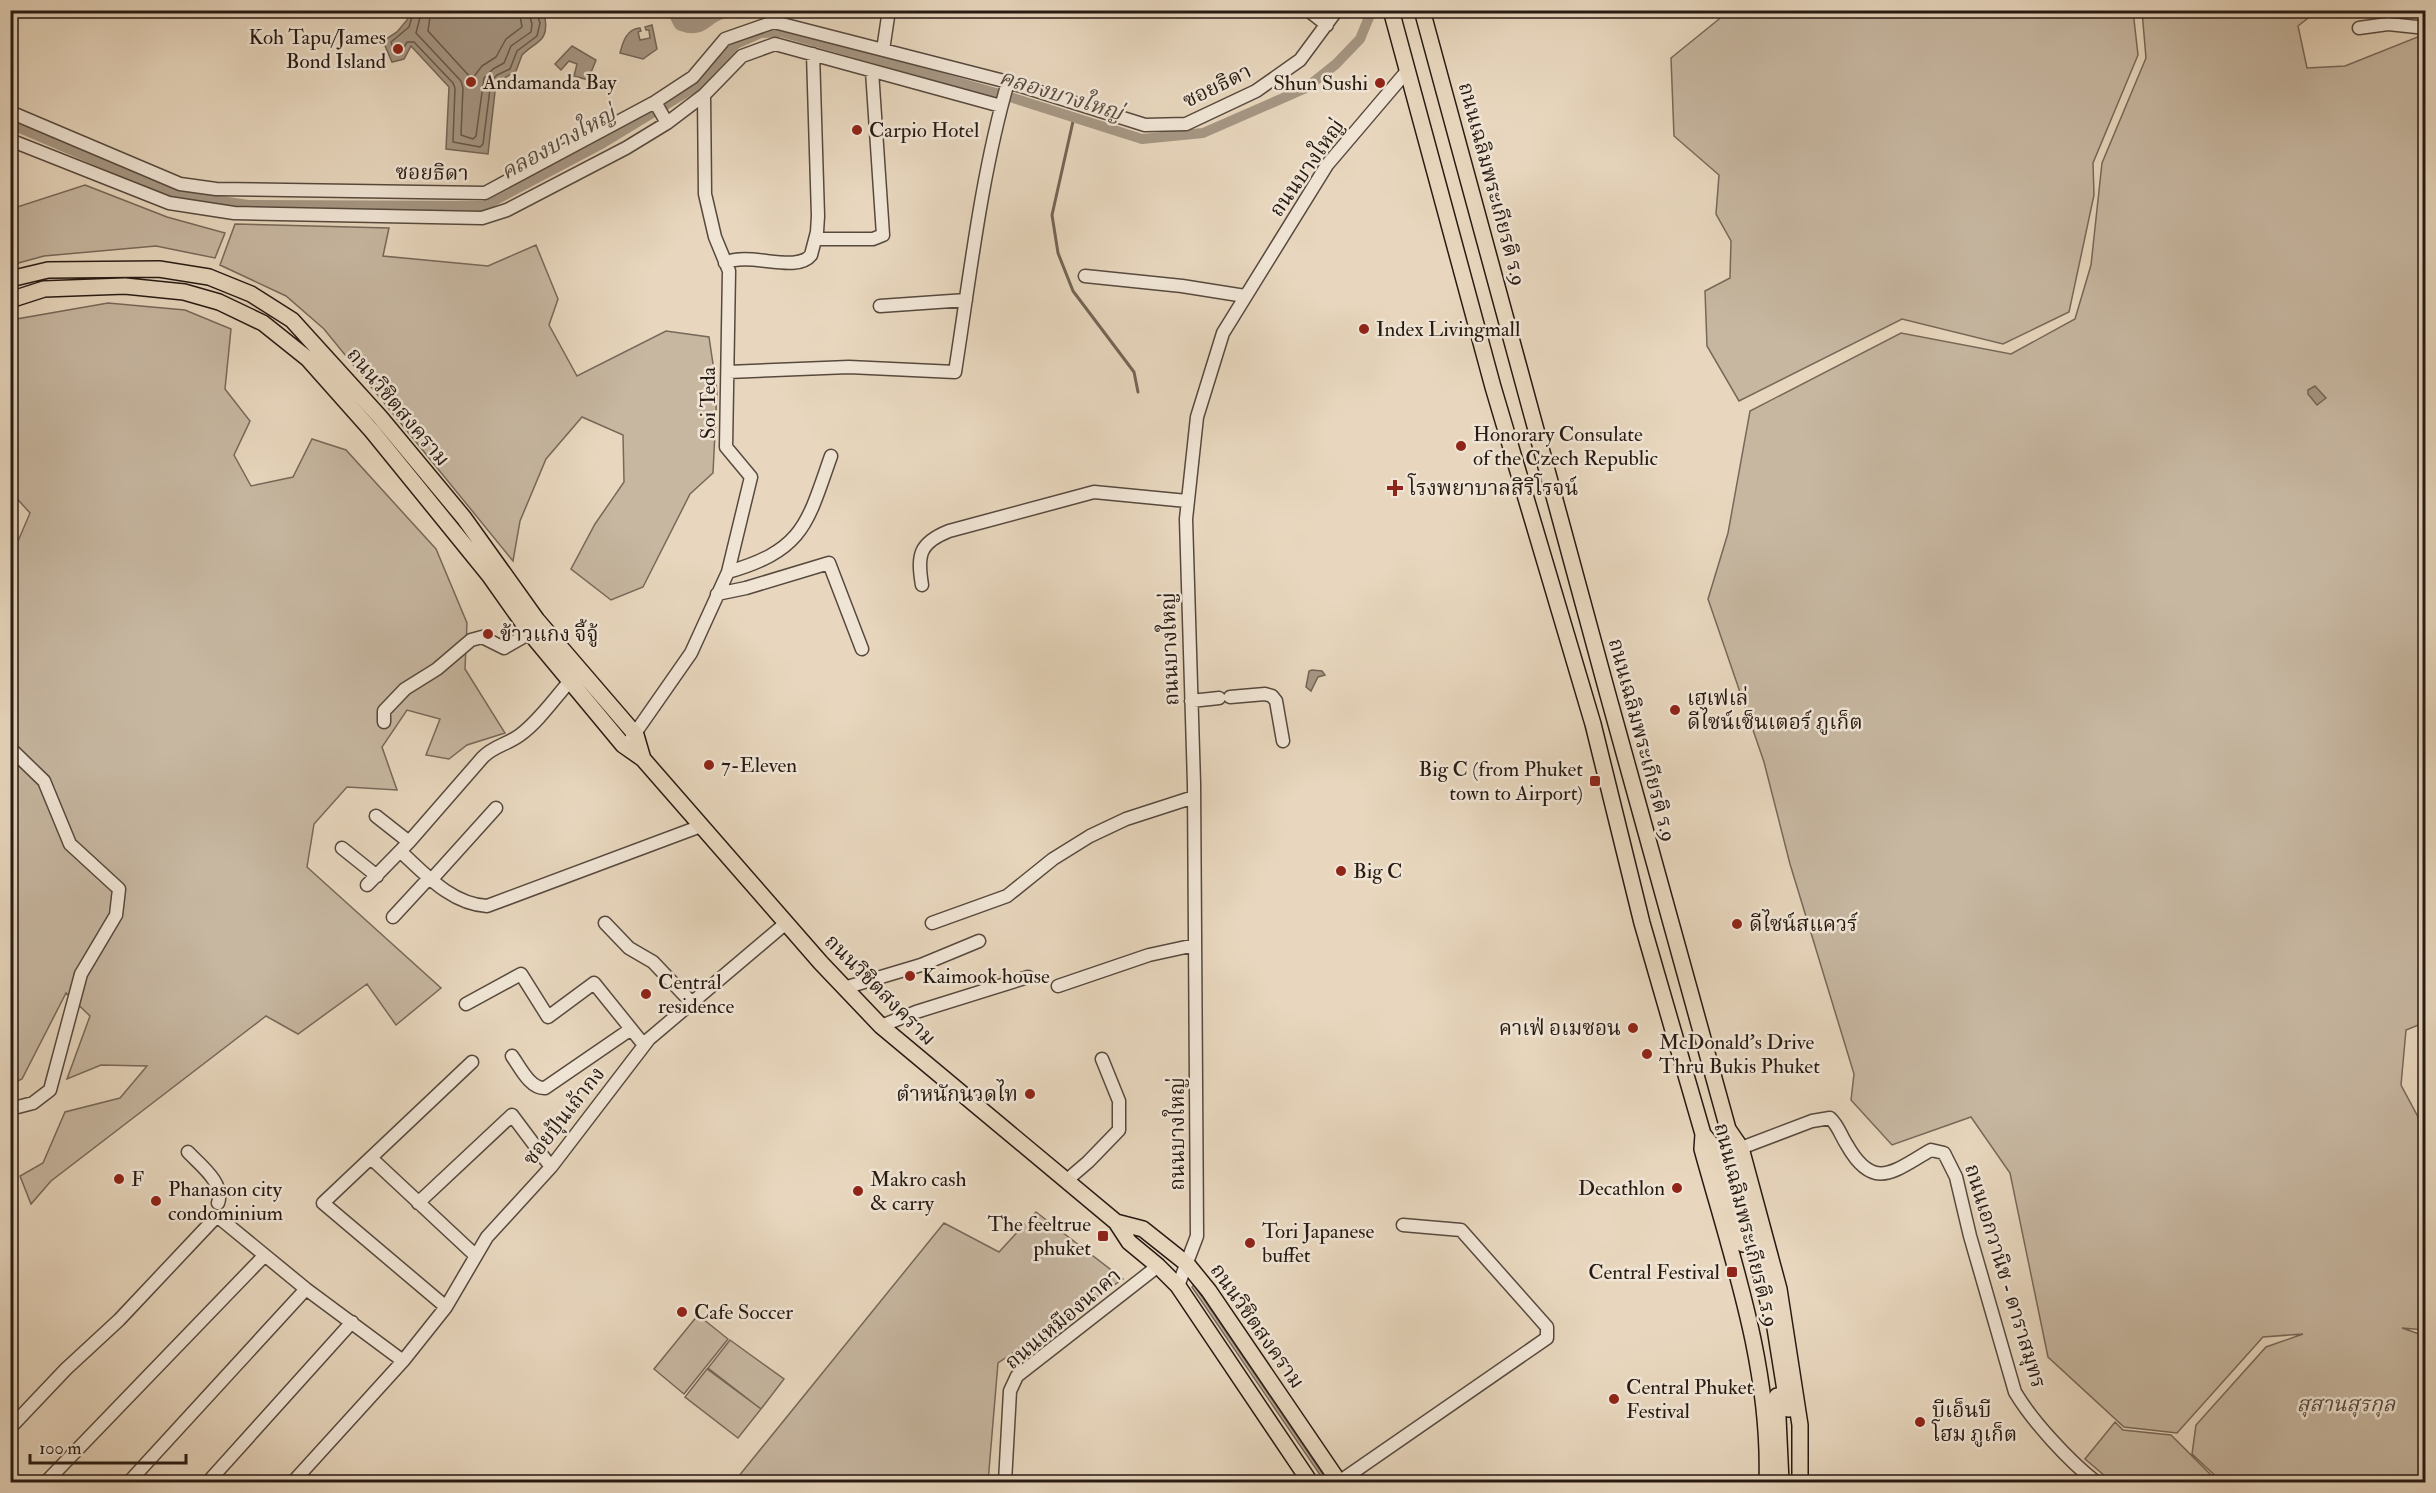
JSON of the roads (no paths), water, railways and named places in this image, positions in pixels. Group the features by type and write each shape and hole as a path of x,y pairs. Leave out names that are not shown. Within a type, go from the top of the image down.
{"main road":[{"name":"ถนนเฉลิมพระเกียรติ ร.9","path":"1391,10 1491,377 1593,724 1642,923 1703,1134 1702,1149 1750,1323 1759,1370 1767,1482"},
{"name":"ถนนเฉลิมพระเกียรติ ร.9","path":"1422,10 1728,1129 1741,1148 1771,1258 1790,1350 1800,1425 1800,1482"},
{"name":"ถนนวิชิตสงคราม","path":"10,279 48,270 159,269 209,277 251,294 292,320 381,417 464,518 537,620 636,735 643,759"},
{"name":"ถนนวิชิตสงคราม","path":"10,300 44,289 125,286 184,292 219,302 263,323 308,359 372,431 489,575 530,633 623,745 643,759 844,988 881,1026 1116,1222 1129,1242 1178,1286 1310,1482"},
{"path":"1728,1129 1726,1144 1775,1328 1792,1434 1792,1482"},
{"path":"1703,1134 1714,1148 1759,1299 1773,1355 1780,1421 1781,1482"},
{"name":"ถนนวิชิตสงคราม","path":"1116,1222 1143,1229 1187,1264 1209,1291 1339,1482"}],"street":[{"path":"883,50 889,10"},
{"path":"1308,10 1327,25"},
{"name":"ซอยธิดา","path":"10,112 180,184 216,189 485,193 655,102 693,77 725,39 774,22 1008,82 1145,125 1186,124 1256,91 1300,60 1337,10"},
{"path":"2359,28 2388,24 2426,28"},
{"path":"10,140 169,204 234,213 482,218 507,210 626,148 667,123 704,95 742,56 775,44 1001,106"},
{"path":"725,263 736,259 803,262 811,255 816,239 818,208 813,54"},
{"path":"816,239 873,239 883,235 872,71"},
{"name":"ถนนบางใหญ่","path":"1178,1286 1197,1236 1194,797 1187,501 1197,417 1222,333 1327,165 1407,71"},
{"path":"728,372 849,368 955,372 1001,106 1008,82"},
{"name":"Soi Teda","path":"623,745 636,735 691,653 728,572 750,477 726,447 729,271 715,237 705,194 704,95"},
{"path":"655,102 667,123"},
{"path":"1085,276 1182,286 1245,297"},
{"path":"880,306 966,300"},
{"path":"728,572 773,554 797,537 810,515 831,456"},
{"path":"921,585 920,560 923,548 933,538 949,531 1094,492 1187,501"},
{"path":"717,594 746,588 829,562 862,650"},
{"path":"384,722 384,711 396,697 446,662 471,640 482,637 504,648 530,633"},
{"path":"367,885 409,842 483,757 490,750 512,741 525,731 570,681"},
{"path":"1191,701 1264,694 1272,696 1276,701 1283,741"},
{"path":"10,748 44,781 70,844 119,889 116,915 81,974 50,1090 33,1103 10,1108"},
{"path":"932,923 1007,896 1053,859 1090,836 1126,819 1194,797"},
{"path":"393,917 496,808"},
{"path":"376,816 409,842"},
{"path":"400,851 448,894 473,905 487,906 701,826"},
{"path":"342,848 377,876"},
{"path":"605,923 629,948 653,962 691,1002"},
{"name":"ซอยปุ้นเถ้ากง","path":"293,1482 403,1361 446,1307 487,1237 551,1167 644,1045 691,1002 786,923"},
{"path":"844,988 921,965 979,941"},
{"path":"1058,986 1118,964 1195,945"},
{"path":"466,1004 521,974 548,1017 594,983 644,1045"},
{"path":"881,1026 916,1012 1028,977"},
{"path":"512,1056 532,1083 539,1088 545,1088 631,1029"},
{"path":"1067,1180 1119,1130 1119,1101 1102,1059"},
{"path":"446,1307 323,1203 472,1062"},
{"path":"418,1203 512,1115 551,1167"},
{"name":"ถนนเอกวานิช - ดาราสมุทร","path":"1741,1148 1812,1121 1830,1118 1837,1126 1852,1154 1868,1170 1875,1173 1882,1175 1890,1173 1931,1150 1944,1153 1950,1160 1956,1177 2015,1392 2031,1414 2077,1466 2096,1482"},
{"path":"188,1152 216,1184 220,1194 218,1203"},
{"path":"371,1158 476,1256"},
{"path":"10,1428 66,1369 119,1320 217,1216 306,1289 403,1361"},
{"path":"1339,1482 1547,1338 1547,1327 1461,1230 1403,1225"},
{"path":"46,1482 264,1256"},
{"name":"ถนนเหมืองนาคา","path":"1005,1482 1010,1391 1017,1376 1158,1266"},
{"path":"129,1482 306,1289"},
{"path":"208,1482 352,1322"}],"water":[{"name":"Andamanda Bay","path":"410,11 539,11 545,18 546,26 543,37 522,55 516,71 496,83 488,154 446,149 449,87 411,46 404,59 392,62 383,41 397,32 407,20"},
{"path":"652,25 657,49 643,59 620,53 629,33 640,28 641,31 638,32 640,40 650,38 649,30 645,27"},
{"path":"572,46 596,60 588,80 574,76 577,64 569,61 561,70 555,64"},
{"path":"2315,386 2326,398 2317,405 2308,394 2308,390"},
{"path":"1309,671 1322,671 1325,675 1318,677 1311,691 1306,687"}],"waterway":[{"path":"676,10 682,22 689,24 699,23 722,10"},
{"name":"คลองบางใหญ่","path":"10,124 174,194 248,205 484,206 603,143 695,87 736,44 761,33 781,32 1010,97 1142,139 1203,133 1306,88 1336,64 1360,39 1372,10"},
{"path":"1074,117 1052,215 1058,253 1073,291 1134,372 1138,392"}],"place":[{"name":"Koh Tapu/James Bond Island","path":"398,49"},
{"name":"Andamanda Bay","path":"471,82"},
{"name":"Shun Sushi","path":"1380,83"},
{"name":"Carpio Hotel","path":"857,130"},
{"name":"Index Livingmall","path":"1364,329"},
{"name":"Honorary Consulate of the Czech Republic","path":"1461,446"},
{"name":"โรงพยาบาลสิริโรจน์","path":"1395,488"},
{"name":"ข้าวแกง จี้จู้","path":"488,634"},
{"name":"เฮเฟเล่ ดีไซน์เซ็นเตอร์ ภูเก็ต","path":"1675,710"},
{"name":"7-Eleven","path":"709,765"},
{"name":"Big C (from Phuket town to Airport)","path":"1595,781"},
{"name":"Big C","path":"1341,871"},
{"name":"ดีไซน์สแควร์","path":"1737,924"},
{"name":"Kaimook house","path":"910,976"},
{"name":"Central residence","path":"646,994"},
{"name":"คาเฟ่ อเมซอน","path":"1633,1028"},
{"name":"McDonald's Drive Thru Bukis Phuket","path":"1647,1054"},
{"name":"ตำหนักนวดไท","path":"1030,1094"},
{"name":"F","path":"119,1179"},
{"name":"Decathlon","path":"1677,1188"},
{"name":"Makro cash & carry","path":"858,1191"},
{"name":"Phanason city condominium","path":"156,1201"},
{"name":"The feeltrue phuket","path":"1103,1236"},
{"name":"Tori Japanese buffet","path":"1250,1243"},
{"name":"Central Festival","path":"1732,1272"},
{"name":"Cafe Soccer","path":"682,1312"},
{"name":"Central Phuket Festival","path":"1614,1399"},
{"name":"บีเอ็นบี โฮม ภูเก็ต","path":"1920,1422"}],"park label":[{"name":"สุสานสุรกุล","path":"2346,1404"}]}
